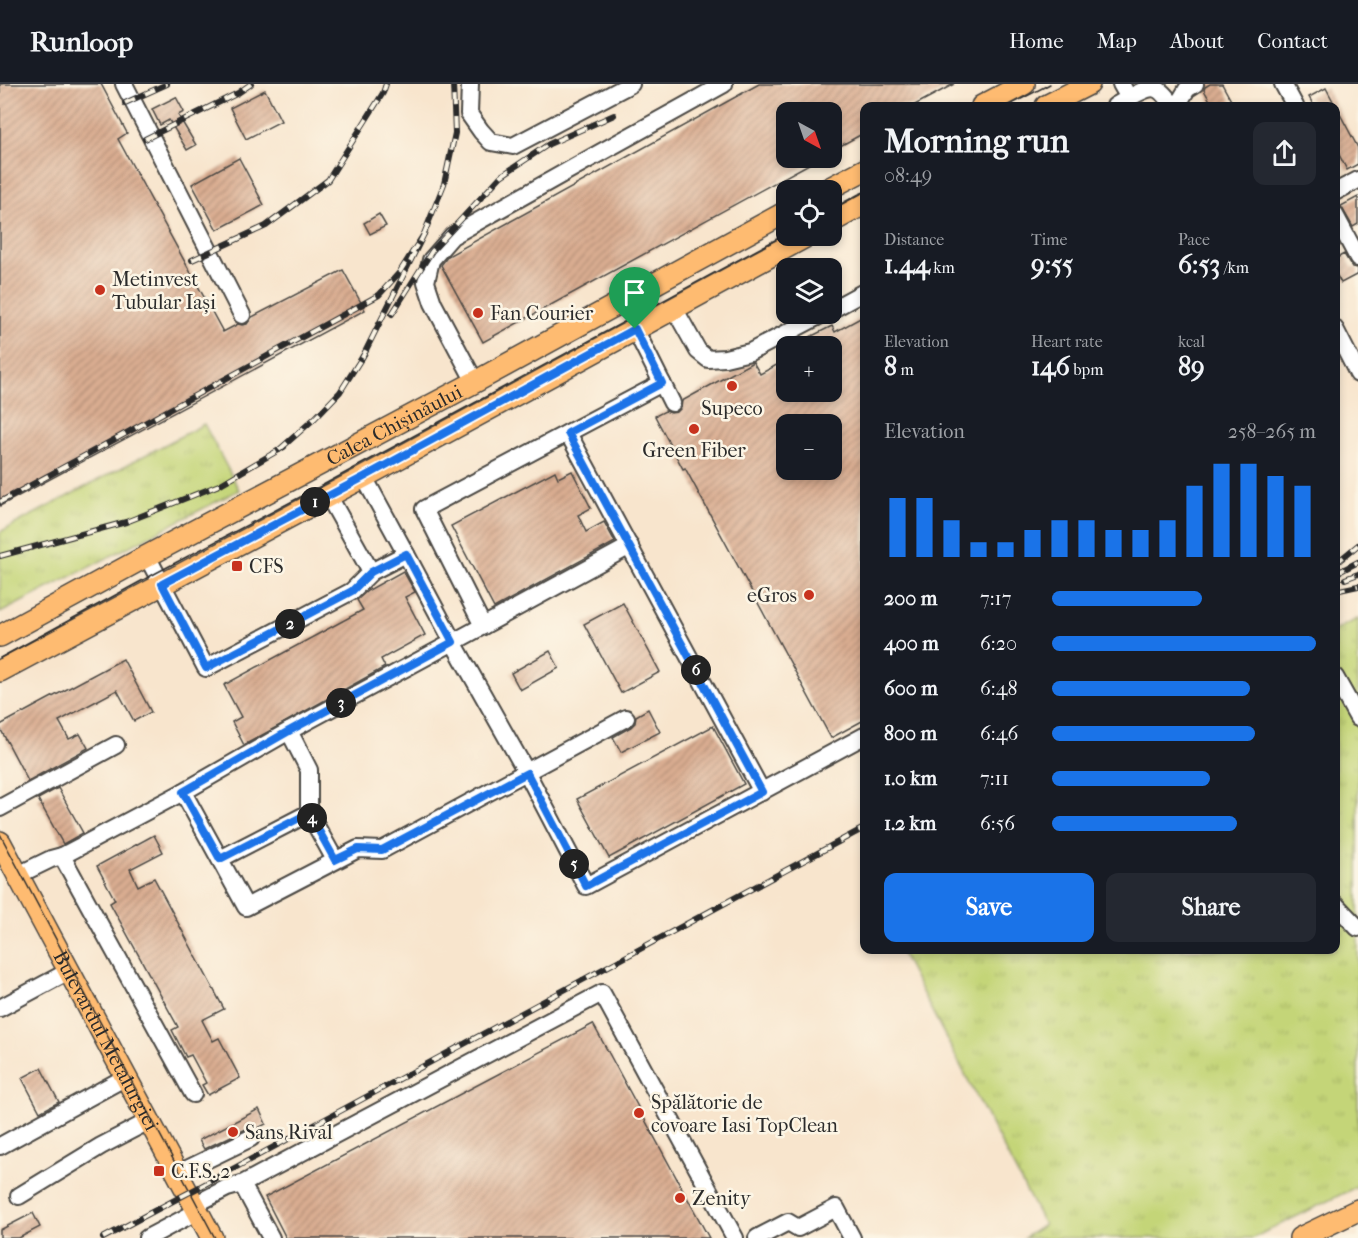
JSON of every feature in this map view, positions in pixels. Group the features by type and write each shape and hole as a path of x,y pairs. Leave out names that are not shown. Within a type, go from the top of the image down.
{"main road":[{"path":"1054,102 1089,84"},
{"path":"989,102 1020,85"},
{"path":"842,182 860,172"},
{"path":"842,216 860,206"},
{"name":"Calea Chișinăului","path":"0,636 475,382 776,217"},
{"name":"Calea Chișinăului","path":"0,671 364,477 789,246"},
{"name":"Bulevardul Metalurgiei","path":"0,842 212,1238"},
{"path":"1300,1238 1358,1210"}],"lane":[{"path":"124,84 242,315"},
{"path":"470,84 469,114 481,132 491,141 513,146 631,84"},
{"path":"475,382 433,303 426,282 431,260 452,236 724,84"},
{"path":"1178,102 1187,89 1196,84"},
{"path":"1283,84 1293,102"},
{"path":"1122,96 1148,86 1155,86 1163,90 1172,102"},
{"path":"1340,189 1358,180"},
{"path":"1340,220 1352,231 1358,258"},
{"path":"842,304 860,294"},
{"path":"674,308 698,351 708,359 725,358 750,352 804,324"},
{"path":"635,329 672,403"},
{"path":"1340,339 1358,374"},
{"path":"483,626 424,509 662,383"},
{"path":"568,433 762,792"},
{"path":"364,477 527,773 586,886 860,738"},
{"path":"328,495 371,572"},
{"path":"18,875 62,856 183,792 289,731 630,546"},
{"path":"147,556 206,668 352,591 371,572 406,554"},
{"path":"1340,686 1358,718"},
{"path":"183,792 246,907 358,849 382,850 626,718"},
{"path":"289,731 309,770 309,813 335,860"},
{"path":"0,807 116,745"},
{"path":"220,859 309,813"},
{"path":"62,856 193,1094"},
{"path":"1340,909 1358,928"},
{"path":"0,1008 69,971"},
{"path":"147,1238 227,1188 242,1184 602,993 735,1238"},
{"path":"0,1146 126,1077"},
{"path":"19,1196 101,1146 149,1121"},
{"path":"177,1174 251,1138"},
{"path":"242,1184 271,1238"},
{"path":"757,1238 788,1222 798,1228 836,1209 852,1238"}],"green space":[{"path":"204,424 239,490 0,613 0,532"},
{"path":"1358,619 1358,1186 1253,1238 1024,1238 1044,1225 902,954 1340,954 1340,628"}],"building":[{"name":"Metinvest Tubular Iași","path":"0,84 101,84 127,133 118,139 223,332 238,324 247,324 252,317 343,270 365,310 0,506"},
{"path":"759,84 954,84 920,102 860,102 860,135 842,145 842,102 776,102 776,168 802,168 483,342 441,265 448,256"},
{"path":"1210,84 1222,84 1232,102 1211,102 1204,90"},
{"path":"1326,88 1333,102 1312,102 1309,97"},
{"path":"265,90 281,121 246,139 230,108"},
{"path":"176,97 184,112 178,115 196,145 187,150 169,120 160,125 152,109"},
{"path":"1340,114 1358,148 1358,164 1347,170 1340,157"},
{"path":"239,158 264,205 217,230 192,184"},
{"path":"1358,197 1358,224 1353,227 1341,206"},
{"path":"379,214 386,226 370,234 364,223"},
{"path":"1344,254 1352,267 1358,268 1358,274 1341,283 1340,281 1340,256"},
{"name":"eGros","path":"860,318 860,722 831,738 655,416 665,411 677,412 681,408 682,401 753,362 760,374 776,365 776,402 842,402 842,336 812,336 832,326 835,332"},
{"path":"555,471 558,478 572,471 591,508 578,515 586,532 604,522 615,542 494,608 451,526"},
{"path":"403,571 415,592 405,597 425,635 381,659 385,667 244,745 232,722 241,717 224,685 363,610 357,600 367,591"},
{"path":"623,603 660,672 621,693 584,624"},
{"path":"550,651 559,668 520,690 511,673"},
{"path":"123,659 151,712 134,721 117,690 59,721 69,739 80,734 88,748 28,781 0,725"},
{"path":"648,709 660,732 621,752 613,737 631,727 635,723 636,716"},
{"path":"713,726 744,784 609,858 577,799"},
{"path":"58,788 83,833 63,844 38,799"},
{"path":"154,835 163,852 130,869 138,886 154,878 224,1009 202,1020 213,1041 219,1038 240,1078 208,1095 202,1085 206,1083 191,1055 186,1057 172,1030 178,1027 110,903 115,900 97,866"},
{"path":"593,1024 709,1238 286,1238 265,1197"},
{"path":"41,1068 59,1102 40,1112 22,1078"},
{"name":"Sans Rival","path":"259,1109 266,1124 256,1129 246,1129 204,1149 199,1140"},
{"path":"33,1213 40,1227 19,1238 0,1238 0,1230"}],"tram line":[{"path":"1016,102 1050,84"},
{"path":"842,204 860,194"},
{"path":"0,658 776,239"},
{"path":"0,834 215,1238"}],"railway":[{"path":"125,103 167,84"},
{"path":"145,139 238,93 251,84"},
{"path":"192,260 266,226 328,180 383,93 386,84"},
{"path":"424,234 444,184 455,133 453,84"},
{"path":"392,314 432,251 501,176 549,144 614,115"},
{"path":"0,502 379,295 399,273 424,234 362,358"},
{"path":"279,450 340,392 366,351"},
{"path":"0,556 126,522 219,485 284,447"},
{"path":"1340,560 1358,545"},
{"path":"1340,571 1358,562"},
{"path":"1345,579 1358,574"},
{"path":"1340,590 1358,586"},
{"path":"103,1238 860,830"}],"place":[{"name":"Metinvest Tubular Iași","path":"100,290"},
{"name":"Fan Courier","path":"478,313"},
{"name":"Supeco","path":"732,386"},
{"name":"Green Fiber","path":"694,429"},
{"name":"CFS","path":"237,566"},
{"name":"eGros","path":"809,595"},
{"name":"Spălătorie de covoare Iasi TopClean","path":"639,1113"},
{"name":"Sans Rival","path":"233,1132"},
{"name":"C.F.S. 2","path":"159,1171"},
{"name":"Zenity","path":"680,1198"}],"route":[{"path":"635,329 662,383 568,433 762,792 586,886 527,773 382,850 358,849 335,860 309,813 220,859 183,792 289,731 453,642 406,554 371,572 352,591 206,668 162,584 635,329"}]}
